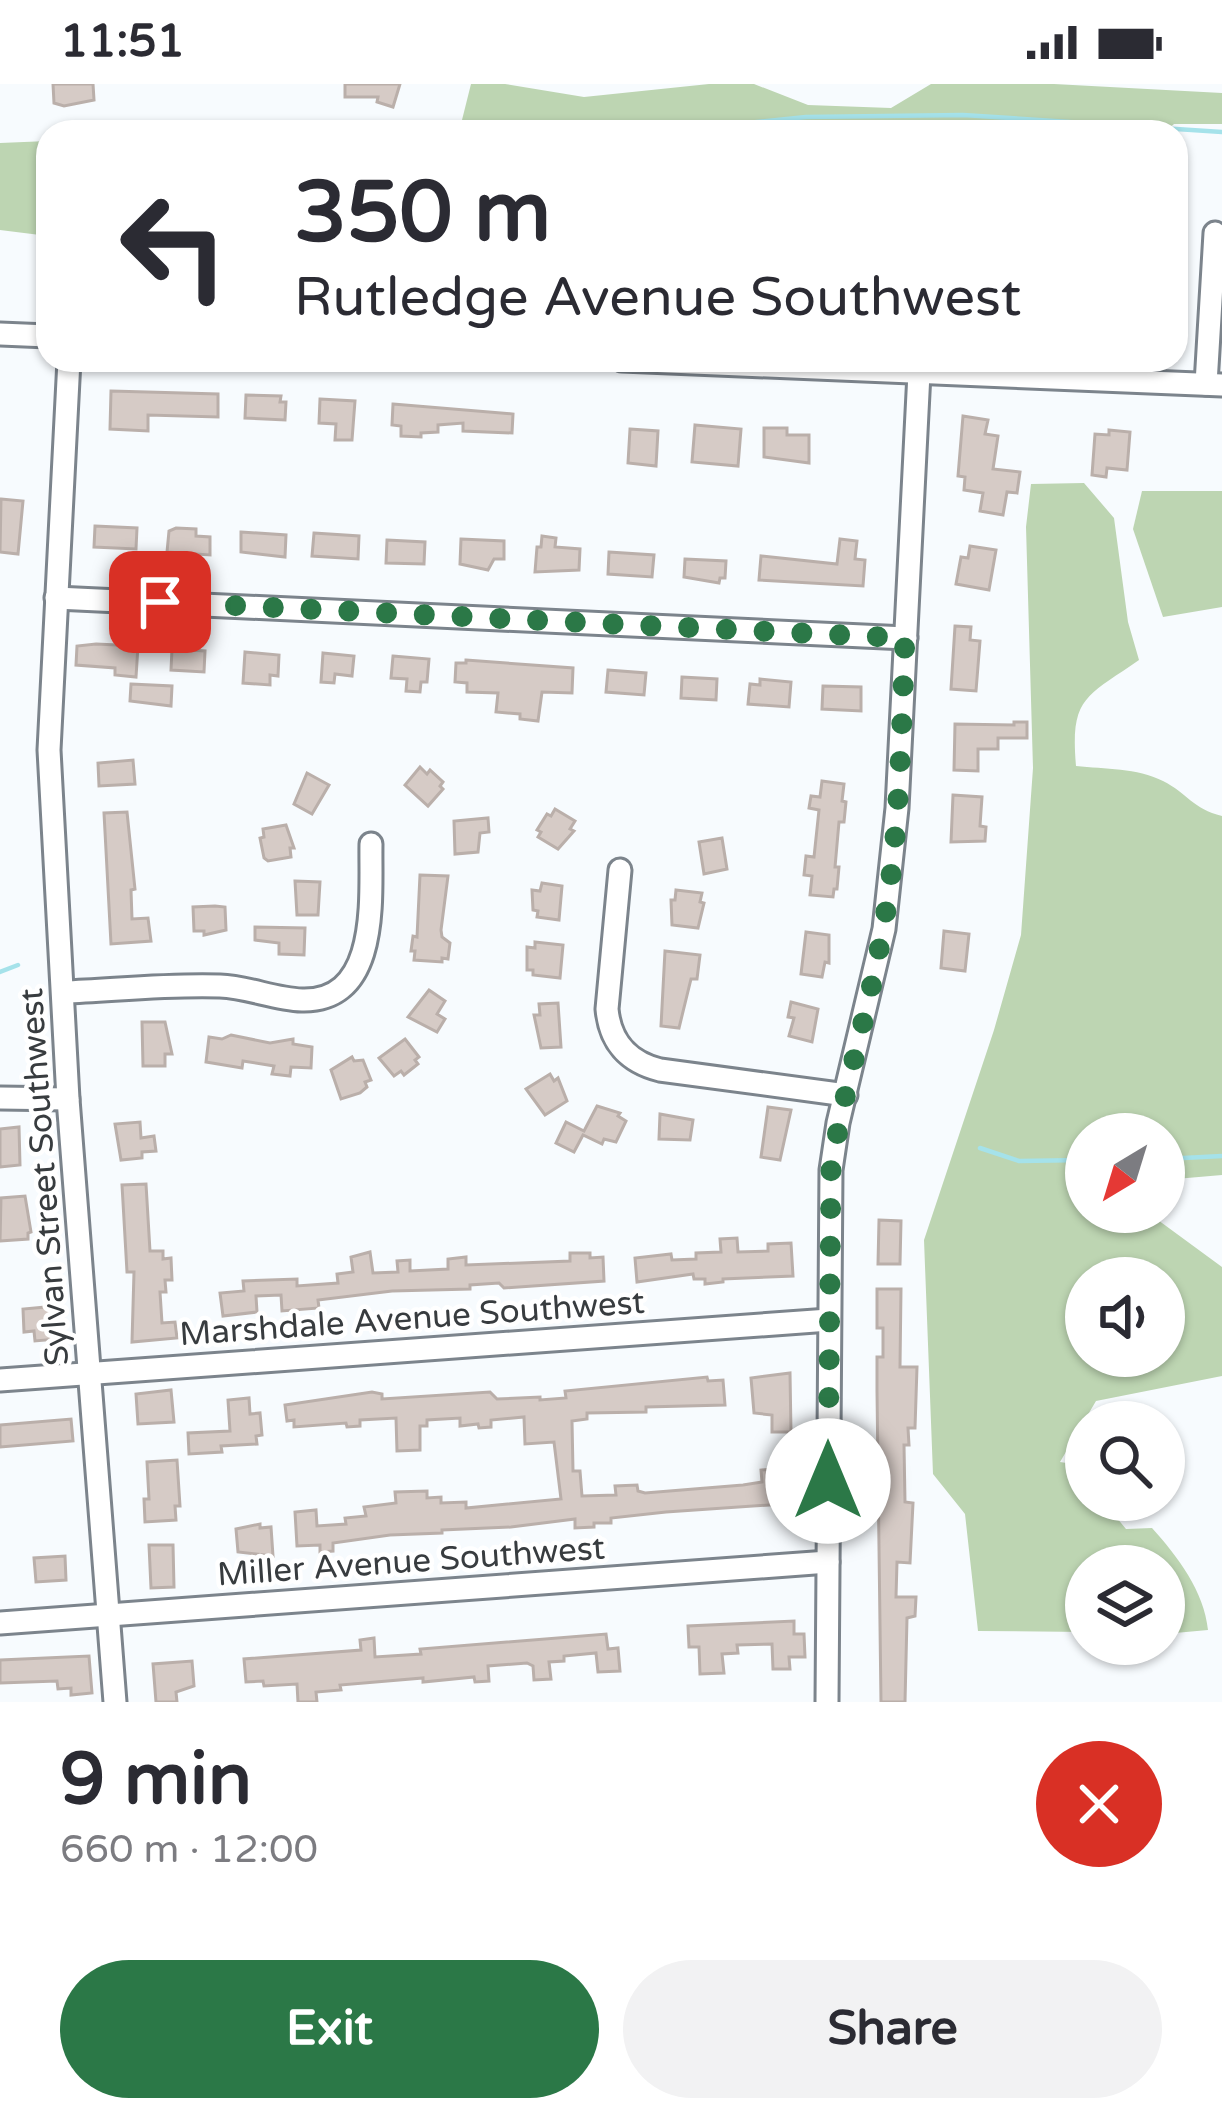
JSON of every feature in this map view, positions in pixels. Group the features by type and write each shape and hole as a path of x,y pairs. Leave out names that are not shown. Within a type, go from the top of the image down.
{"street":[{"path":"897,372 1214,385 1215,233"},
{"path":"0,334 36,336"},
{"name":"Sylvan Street Southwest","path":"68,372 49,750 68,1099 115,1702"},
{"path":"827,1702 831,1170 884,929 897,808 920,373"},
{"path":"56,598 905,638"},
{"path":"64,992 218,986 296,1000 327,996 355,970 368,946 371,844"},
{"path":"620,870 607,1009 608,1025 620,1048 640,1065 660,1070 846,1095"},
{"path":"0,1098 68,1099"},
{"name":"Marshdale Avenue Southwest","path":"0,1380 829,1320"},
{"name":"Miller Avenue Southwest","path":"0,1623 828,1562"}],"green space":[{"path":"471,84 505,84 584,97 754,84 808,105 891,108 931,84 1054,84 1222,93 1222,124 1188,124 1188,120 462,120"},
{"path":"36,142 36,234 0,230 0,143"},
{"path":"1084,483 1114,518 1128,622 1139,660 1085,701 1076,726 1076,766 1153,777 1222,816 1222,1175 1185,1178 1185,1113 1065,1113 1065,1233 1176,1233 1222,1267 1222,1376 1096,1401 1065,1401 1065,1454 1060,1462 1065,1463 1065,1521 1119,1521 1126,1529 1152,1528 1166,1545 1065,1545 1065,1632 978,1631 965,1514 933,1474 924,1240 1021,935 1033,768 1026,527 1031,484"},
{"path":"1142,491 1222,491 1222,607 1163,617 1133,529"},
{"path":"1185,1571 1206,1616 1208,1630 1185,1632"}],"building":[{"path":"53,84 93,84 94,100 64,106 54,103"},
{"path":"345,84 400,84 393,107 377,102 378,97 345,97"},
{"path":"111,391 218,394 218,417 148,415 148,431 110,429"},
{"path":"246,395 281,396 280,402 286,402 285,420 245,418"},
{"path":"320,399 355,401 352,440 335,440 336,424 319,423"},
{"path":"393,404 513,414 512,433 463,431 463,423 438,425 438,432 421,433 421,437 401,436 401,426 392,425"},
{"path":"963,416 988,420 985,434 998,436 993,469 1020,472 1017,493 1007,492 1003,515 980,511 983,493 964,490 965,477 958,476"},
{"path":"695,425 741,429 738,466 692,462"},
{"path":"764,428 809,435 809,463 764,457"},
{"path":"630,429 658,431 656,466 628,463"},
{"path":"1109,430 1130,432 1127,470 1107,468 1106,477 1092,475 1095,434 1109,435"},
{"path":"1,499 23,501 18,554 0,552"},
{"path":"95,526 137,528 136,549 94,547"},
{"path":"196,529 196,536 210,537 210,555 167,552 169,531"},
{"path":"241,532 286,535 285,557 241,552"},
{"path":"314,533 359,536 358,559 312,556"},
{"path":"542,536 556,538 555,547 580,549 579,570 535,572"},
{"path":"461,539 504,541 504,559 494,559 488,570 460,564"},
{"path":"840,539 857,541 855,559 865,560 863,586 759,580 761,556 837,564"},
{"path":"387,540 425,542 424,564 386,563"},
{"path":"970,546 996,550 989,590 956,584 961,557 968,558"},
{"path":"609,552 654,555 652,577 608,574"},
{"path":"685,559 726,561 725,578 719,583 684,577"},
{"path":"955,626 971,627 970,640 980,641 976,691 951,689"},
{"path":"77,646 138,646 136,677 115,675 115,668 76,665"},
{"path":"172,649 205,651 204,672 171,670"},
{"path":"245,652 279,655 278,676 270,675 270,685 243,683"},
{"path":"323,653 354,656 352,676 335,674 334,683 321,682"},
{"path":"393,656 429,659 427,682 421,682 420,692 406,691 407,679 391,678"},
{"path":"456,663 573,668 572,693 542,692 538,721 496,712 498,693 467,692 467,683 455,682"},
{"path":"608,670 646,673 644,695 606,692"},
{"path":"682,677 717,679 716,700 681,698"},
{"path":"760,679 791,682 789,707 748,704 750,684 760,685"},
{"path":"131,684 172,686 171,706 130,701"},
{"path":"823,686 861,687 861,711 822,709"},
{"path":"1027,722 1027,738 998,738 998,749 978,749 978,771 954,770 955,724"},
{"path":"133,760 135,784 99,786 98,763"},
{"path":"420,767 443,782 443,789 428,806 405,785"},
{"path":"307,773 329,785 312,814 294,804"},
{"path":"822,781 844,784 842,801 846,802 844,822 839,822 833,897 810,895 812,876 804,875 806,856 814,857 819,810 809,808 811,796 820,797"},
{"path":"953,795 982,797 980,826 986,827 985,841 951,842"},
{"path":"555,809 575,821 570,829 574,831 558,849 538,837 541,832 537,830"},
{"path":"127,812 135,889 131,890 132,919 148,918 151,941 111,944 104,813"},
{"path":"488,818 489,832 480,833 478,852 455,854 454,821"},
{"path":"286,825 294,848 290,848 291,857 268,861 260,838 263,829"},
{"path":"722,838 727,869 704,874 699,842"},
{"path":"420,875 448,876 441,930 450,943 448,959 442,962 414,960 415,951 411,951 413,936 417,937"},
{"path":"295,881 320,882 318,915 297,915"},
{"path":"542,883 562,886 559,920 537,917 538,911 533,910 532,890 540,891"},
{"path":"676,890 702,893 698,928 672,925 671,900"},
{"path":"193,907 225,907 226,930 204,935 204,931 194,931"},
{"path":"255,927 305,928 304,955 279,954 279,943 255,940"},
{"path":"944,931 969,934 965,971 941,968"},
{"path":"806,932 829,935 829,963 825,962 822,977 801,974"},
{"path":"535,942 563,945 560,978 527,970 527,947 535,948"},
{"path":"665,951 700,955 697,979 691,979 679,1028 661,1026"},
{"path":"429,990 445,1001 437,1014 445,1019 437,1032 408,1017"},
{"path":"791,1002 818,1009 812,1042 789,1036 794,1018 788,1017"},
{"path":"558,1003 561,1047 541,1048 534,1015 540,1015 539,1004"},
{"path":"142,1022 165,1022 172,1054 165,1054 165,1066 143,1066"},
{"path":"231,1035 270,1043 293,1039 293,1044 312,1047 311,1068 291,1067 290,1076 272,1074 274,1066 243,1061 242,1068 206,1062 209,1037"},
{"path":"405,1039 419,1057 418,1064 394,1076 379,1058"},
{"path":"352,1057 363,1060 371,1080 360,1093 341,1099 331,1070"},
{"path":"550,1074 554,1081 558,1078 567,1101 545,1115 526,1089"},
{"path":"597,1106 620,1113 626,1121 616,1142 604,1139 602,1144 583,1135 574,1152 556,1143 566,1122 584,1131"},
{"path":"768,1107 791,1110 780,1160 761,1157"},
{"path":"660,1114 693,1120 690,1140 659,1139"},
{"path":"140,1122 141,1138 154,1136 156,1151 121,1160 115,1124"},
{"path":"19,1127 20,1165 0,1167 0,1129"},
{"path":"146,1184 150,1251 163,1251 163,1259 171,1258 172,1280 165,1280 166,1292 160,1292 162,1323 175,1322 177,1338 132,1342 134,1272 127,1272 122,1185"},
{"path":"25,1196 28,1239 0,1241 1,1198"},
{"path":"879,1220 901,1221 900,1264 878,1264"},
{"path":"737,1238 738,1252 768,1251 768,1244 791,1243 793,1276 705,1284 705,1279 694,1279 693,1274 637,1282 635,1258 671,1254 672,1260 696,1259 696,1253 721,1252 720,1239"},
{"path":"370,1252 373,1273 398,1272 397,1261 410,1260 410,1271 448,1269 448,1259 466,1257 466,1265 570,1261 570,1253 590,1253 590,1258 603,1257 604,1281 392,1291 318,1300 319,1308 282,1311 281,1295 256,1296 257,1312 223,1316 220,1293 244,1291 243,1281 297,1279 297,1286 338,1283 337,1274 353,1272 351,1257"},
{"path":"877,1289 901,1289 900,1367 917,1367 915,1428 908,1428 909,1445 904,1445 905,1502 913,1503 910,1563 897,1562 896,1597 916,1597 915,1616 907,1618 905,1702 881,1702 877,1357 883,1357 883,1328 877,1328"},
{"path":"57,1306 58,1339 35,1341 34,1331 24,1332 23,1309"},
{"path":"790,1373 791,1432 772,1432 772,1415 754,1413 751,1378"},
{"path":"707,1377 708,1381 723,1380 725,1405 587,1413 587,1419 572,1421 573,1471 580,1471 582,1496 616,1495 615,1486 637,1485 645,1493 743,1485 762,1482 761,1470 796,1467 799,1503 611,1518 611,1523 594,1523 594,1527 575,1528 575,1519 390,1535 333,1543 333,1551 320,1552 320,1545 297,1546 295,1512 316,1510 317,1526 346,1524 345,1518 366,1516 364,1507 396,1503 395,1492 427,1491 427,1498 466,1502 466,1508 561,1499 554,1442 525,1444 524,1417 491,1420 491,1427 479,1428 478,1424 460,1426 460,1418 427,1420 427,1426 420,1426 420,1450 397,1451 396,1418 360,1420 360,1426 294,1427 294,1420 287,1421 285,1405 372,1392 382,1394 382,1399 490,1392 497,1399 540,1400 566,1398 565,1391"},
{"path":"171,1390 174,1422 138,1424 136,1394"},
{"path":"249,1398 250,1414 260,1413 262,1435 256,1436 257,1444 189,1454 188,1433 230,1431 228,1400"},
{"path":"71,1419 73,1441 0,1447 0,1425"},
{"path":"177,1460 180,1506 175,1506 176,1520 145,1522 147,1462"},
{"path":"260,1524 260,1528 271,1527 273,1556 238,1552 236,1529"},
{"path":"149,1545 173,1545 174,1587 151,1588"},
{"path":"65,1556 66,1580 36,1582 34,1558"},
{"path":"794,1621 794,1634 804,1634 805,1657 789,1657 790,1669 773,1669 772,1644 737,1645 738,1653 722,1654 724,1673 700,1674 699,1647 689,1647 688,1626"},
{"path":"606,1634 608,1649 618,1648 620,1671 598,1672 596,1653 564,1656 564,1661 549,1662 551,1679 534,1680 533,1666 527,1663 488,1666 489,1681 475,1682 474,1677 423,1682 423,1678 340,1685 341,1690 316,1692 317,1702 298,1702 297,1684 246,1682 244,1659 361,1650 360,1640 374,1638 375,1657"},
{"path":"89,1656 92,1693 71,1695 71,1688 58,1689 57,1681 0,1683 0,1660"},
{"path":"192,1661 194,1686 176,1692 177,1702 156,1702 153,1664"}],"waterway":[{"path":"777,120 963,115 1039,120"},
{"path":"1188,130 1222,132"},
{"path":"0,972 18,965"},
{"path":"980,1148 1019,1161 1065,1160"},
{"path":"1185,1158 1222,1156"}],"route":[{"path":"160,602 905,638 897,808 884,929 831,1170 828,1481"}]}
